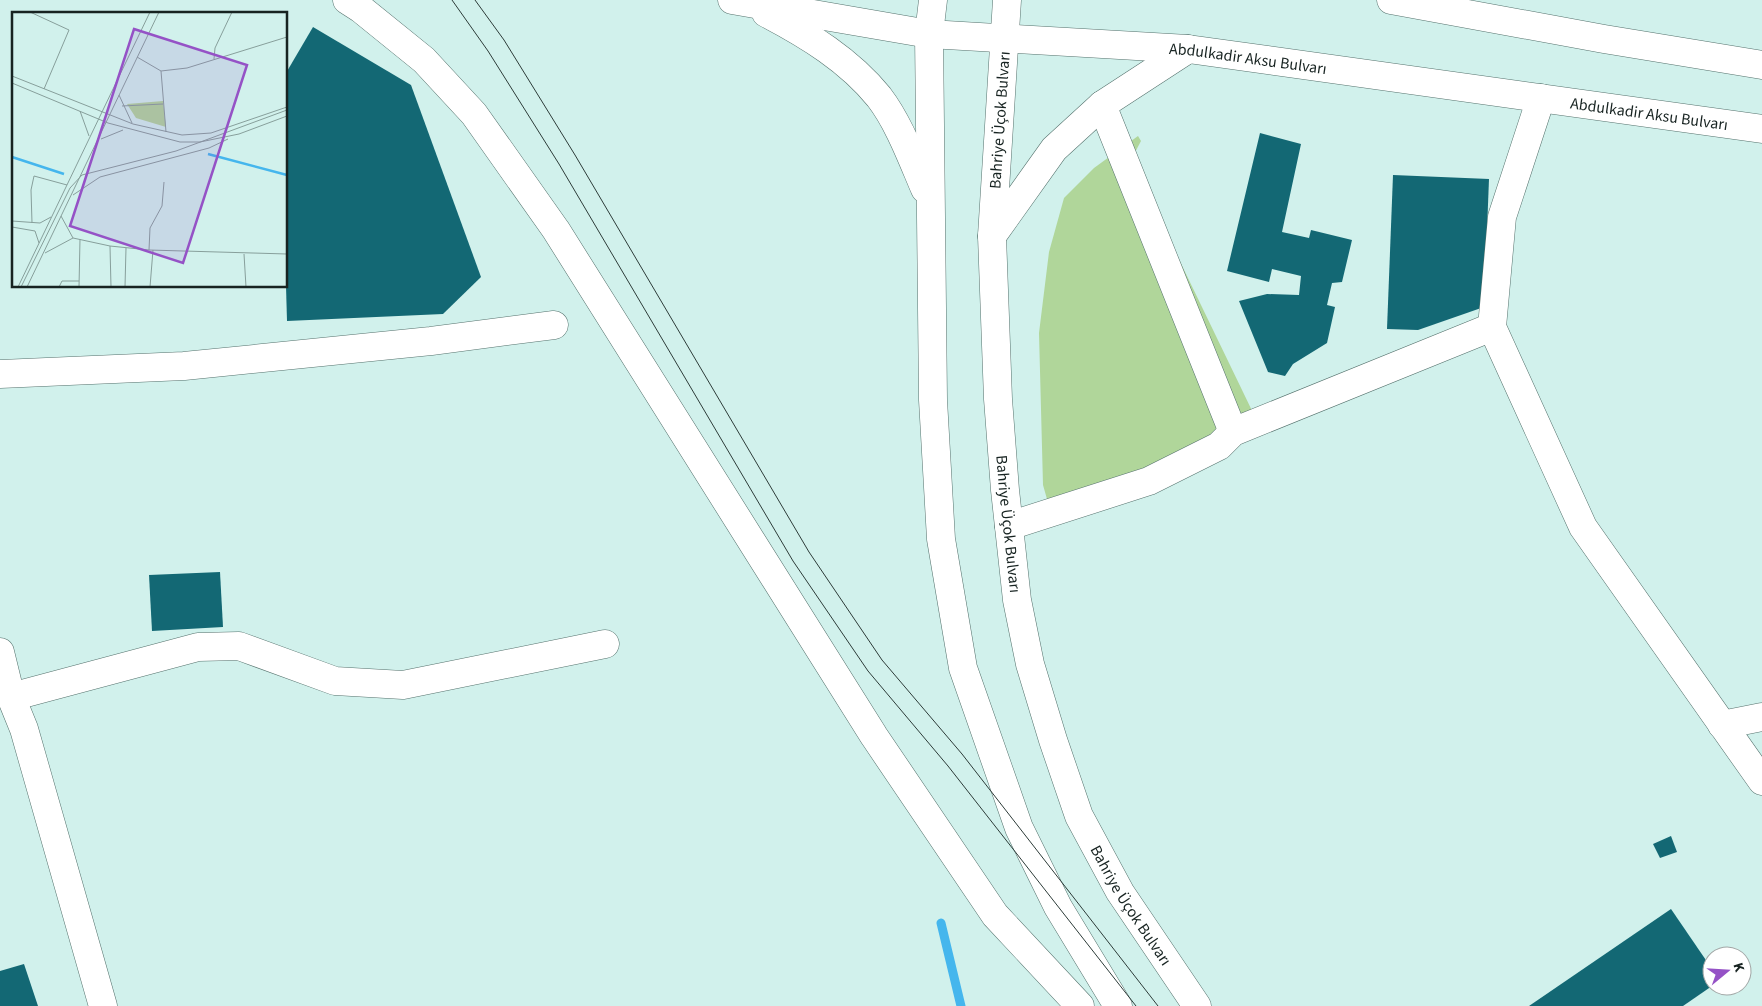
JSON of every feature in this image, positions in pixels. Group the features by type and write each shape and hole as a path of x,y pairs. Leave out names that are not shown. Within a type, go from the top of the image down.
{"main road":[{"path":"347,0 361,9 424,60 474,114 556,230 868,728 995,915 1080,1006"},
{"path":"933,0 929,34 933,400 941,539 963,668 1019,828 1058,907 1118,1006"},
{"name":"Bahriye Üçok Bulvarı","path":"1007,0 992,236 998,399 1017,600 1030,664 1079,816 1120,892 1197,1006"},
{"path":"1391,0 1604,40 1762,65"},
{"path":"739,1 807,35 854,70 880,98 905,141 930,202"},
{"name":"Abdulkadir Aksu Bulvarı","path":"739,1 929,34 1188,49 1762,129"},
{"path":"992,236 1054,150 1102,105 1188,49"},
{"path":"1541,98 1502,217 1492,327 1583,528 1762,781"},
{"path":"1102,105 1233,432"},
{"path":"0,374 184,366 431,341 554,325"},
{"path":"1009,526 1148,481 1219,446 1233,432 1492,327"},
{"path":"11,696 198,647 239,646 335,681 403,685 604,644"},
{"path":"0,652 11,696 12,732 103,1006"},
{"path":"1722,725 1762,717"}],"green space":[{"path":"1138,136 1141,141 1131,160 1257,421 1051,513 1043,485 1039,333 1049,252 1064,198 1094,168"}],"building":[{"path":"313,27 411,85 481,277 443,314 287,321 288,70"},
{"path":"1260,133 1301,144 1282,232 1309,238 1311,230 1352,240 1342,282 1332,283 1327,305 1335,307 1327,343 1293,364 1285,376 1268,372 1239,301 1267,294 1299,295 1301,276 1272,269 1269,282 1227,271"},
{"path":"1393,175 1489,179 1484,307 1418,330 1387,329"},
{"path":"220,572 223,627 152,631 149,575"},
{"path":"1671,836 1677,852 1660,858 1653,844"},
{"path":"1671,909 1702,954 1702,993 1683,1006 1529,1006"},
{"path":"24,964 38,1006 0,1006 0,971"}],"waterway":[{"path":"941,923 961,1006"}],"tram line":[{"path":"452,0 488,51 559,164 793,561 868,671 948,766 1136,1006"},
{"path":"475,0 504,40 575,155 809,552 882,660 962,754 1158,1006"}]}
